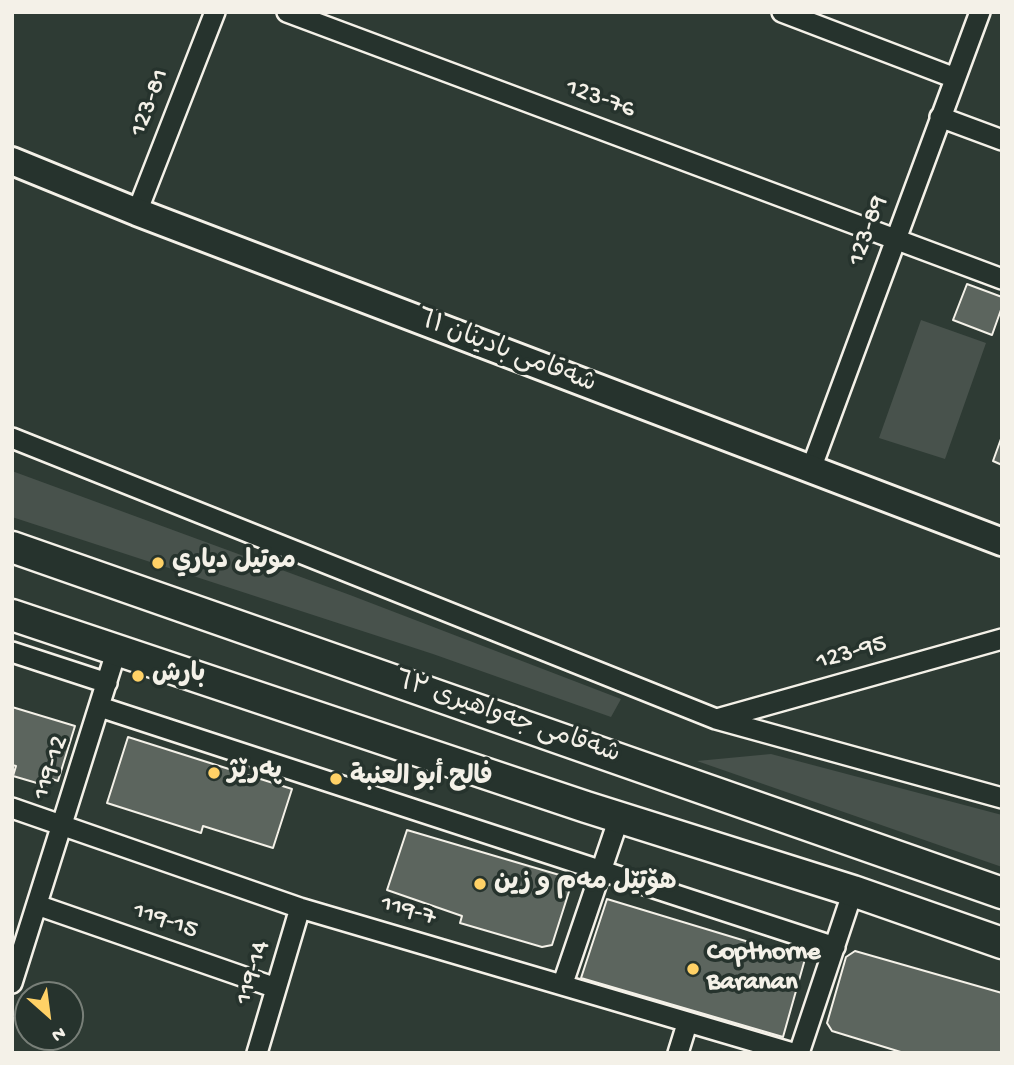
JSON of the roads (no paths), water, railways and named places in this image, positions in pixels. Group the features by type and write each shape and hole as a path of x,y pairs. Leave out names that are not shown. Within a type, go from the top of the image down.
{"main road":[{"name":"شەقامی جەواهیری ٦٣","path":"12,547 1002,893"},
{"path":"12,615 619,818 853,891 1002,943"}],"street":[{"name":"123-81","path":"137,212 215,12"},
{"name":"123-76","path":"287,12 1002,279"},
{"path":"782,12 955,78"},
{"name":"123-89","path":"811,469 980,12"},
{"path":"940,117 1002,141"},
{"name":"شەقامی بادینان ٦١","path":"12,160 137,212 1002,542"},
{"path":"12,438 716,719 1002,798"},
{"name":"123-95","path":"716,719 1002,639"},
{"name":"119-12","path":"12,983 117,649"},
{"path":"12,652 107,683"},
{"path":"100,707 835,947"},
{"name":"119-7","path":"12,808 300,908 563,983 687,1024 793,1053"},
{"path":"563,983 619,818"},
{"path":"799,1053 853,891"},
{"name":"119-15","path":"37,905 276,988"},
{"name":"119-14","path":"257,1053 300,908"},
{"path":"678,1053 687,1024"}],"place":[{"name":"موتيل دياري","path":"158,563"},
{"name":"بارش","path":"138,676"},
{"name":"پەرێژ","path":"214,773"},
{"name":"فالح أبو العنبة","path":"336,779"},
{"name":"هۆتێل مەم و زین","path":"480,884"},
{"name":"Copthorne Baranan","path":"693,969"}]}
